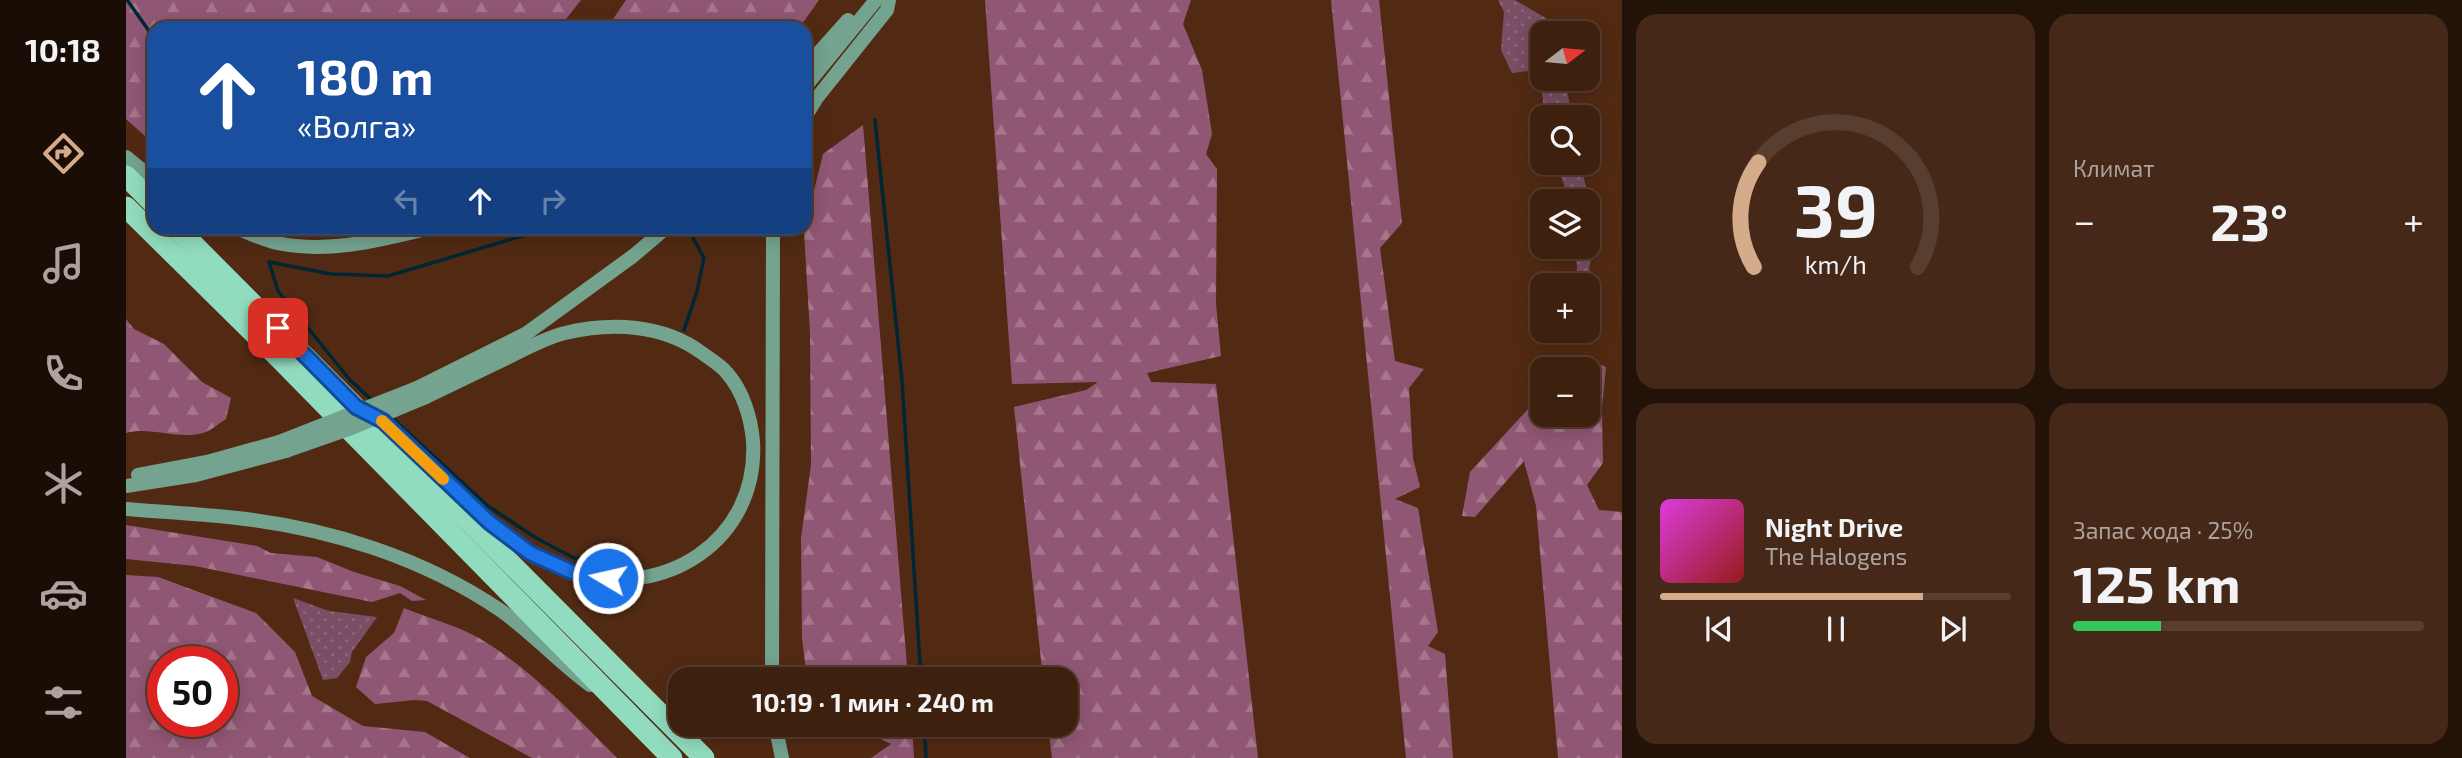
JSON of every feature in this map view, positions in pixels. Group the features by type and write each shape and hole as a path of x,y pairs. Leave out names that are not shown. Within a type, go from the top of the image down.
{"highway":[{"path":"126,176 147,197"},
{"path":"126,207 147,228"},
{"path":"154,235 672,758"},
{"path":"184,235 704,758"}],"main road":[{"path":"812,60 870,0"},
{"path":"812,79 876,0"},
{"path":"812,106 887,10 890,0"},
{"path":"126,157 147,174"},
{"path":"255,235 276,243 320,247 400,235"},
{"path":"421,393 527,333 658,235"},
{"path":"772,235 772,667"},
{"path":"126,486 196,475 282,447 421,393 564,334 616,327 664,334 693,347 727,372 740,395 751,424 753,454 749,487 738,513 716,541 690,563 655,577 632,580 592,577 572,572 530,553 489,522 383,421 356,407"},
{"path":"126,477 282,447"},
{"path":"126,509 239,518 300,528 355,541 403,559 499,609 575,674 622,709"},
{"path":"778,737 782,758"}],"shaded area":[{"path":"1498,0 1515,0 1551,21 1530,21 1530,72 1512,73 1501,50 1504,12"},
{"path":"1541,91 1567,91 1570,105 1543,105"},
{"path":"1560,175 1583,175 1586,189 1565,189"},
{"path":"1576,259 1591,259 1590,273 1577,273"},
{"path":"293,598 329,611 377,617 337,678 323,680"}],"green space":[{"path":"126,0 581,0 564,21 147,21 147,138 126,119"},
{"path":"626,0 819,0 804,21 612,21"},
{"path":"985,0 1191,0 1183,24 1202,70 1212,134 1206,154 1217,169 1216,304 1221,356 1147,373 1151,382 1216,384 1258,758 1052,758 1049,737 1078,737 1078,667 1042,667 1014,407 1086,390 1098,382 1012,384"},
{"path":"1331,0 1379,0 1402,223 1380,248 1395,361 1424,369 1409,388 1413,458 1420,487 1395,499 1418,508 1438,632 1428,646 1445,654 1453,758 1406,758"},
{"path":"863,125 907,667 806,667 802,638 801,538 811,465 810,333 804,235 812,235 812,199 823,154"},
{"path":"126,319 134,329 164,344 202,382 231,398 226,419 206,432 193,435 145,431 126,433"},
{"path":"1600,365 1606,367 1602,408 1603,463 1587,485 1599,510 1622,512 1622,758 1558,758 1536,506 1524,461 1475,517 1462,516 1470,472 1530,407 1530,427 1600,427"},
{"path":"126,525 257,546 271,553 317,557 400,586 426,600 412,601 400,593 372,602 195,566 126,559"},
{"path":"126,575 158,577 256,613 295,652 312,696 363,726 425,732 470,758 126,758"},
{"path":"404,608 461,629 498,650 551,694 617,758 532,758 427,701 375,704 356,687 366,657 394,633"},
{"path":"876,737 913,737 914,758 871,758 891,744"}],"waterway":[{"path":"127,0 147,28"},
{"path":"875,120 902,381 920,667"},
{"path":"373,401 350,380 278,291 269,262 331,274 388,276 526,235"},
{"path":"684,330 704,258 692,236"},
{"path":"389,415 488,506 536,538 574,558 613,565 639,563"},
{"path":"925,737 926,758"}],"slow traffic":[{"path":"382,421 443,479"}],"route":[{"path":"278,328 356,407 383,421 489,522 530,553 572,572 608,578"}]}
